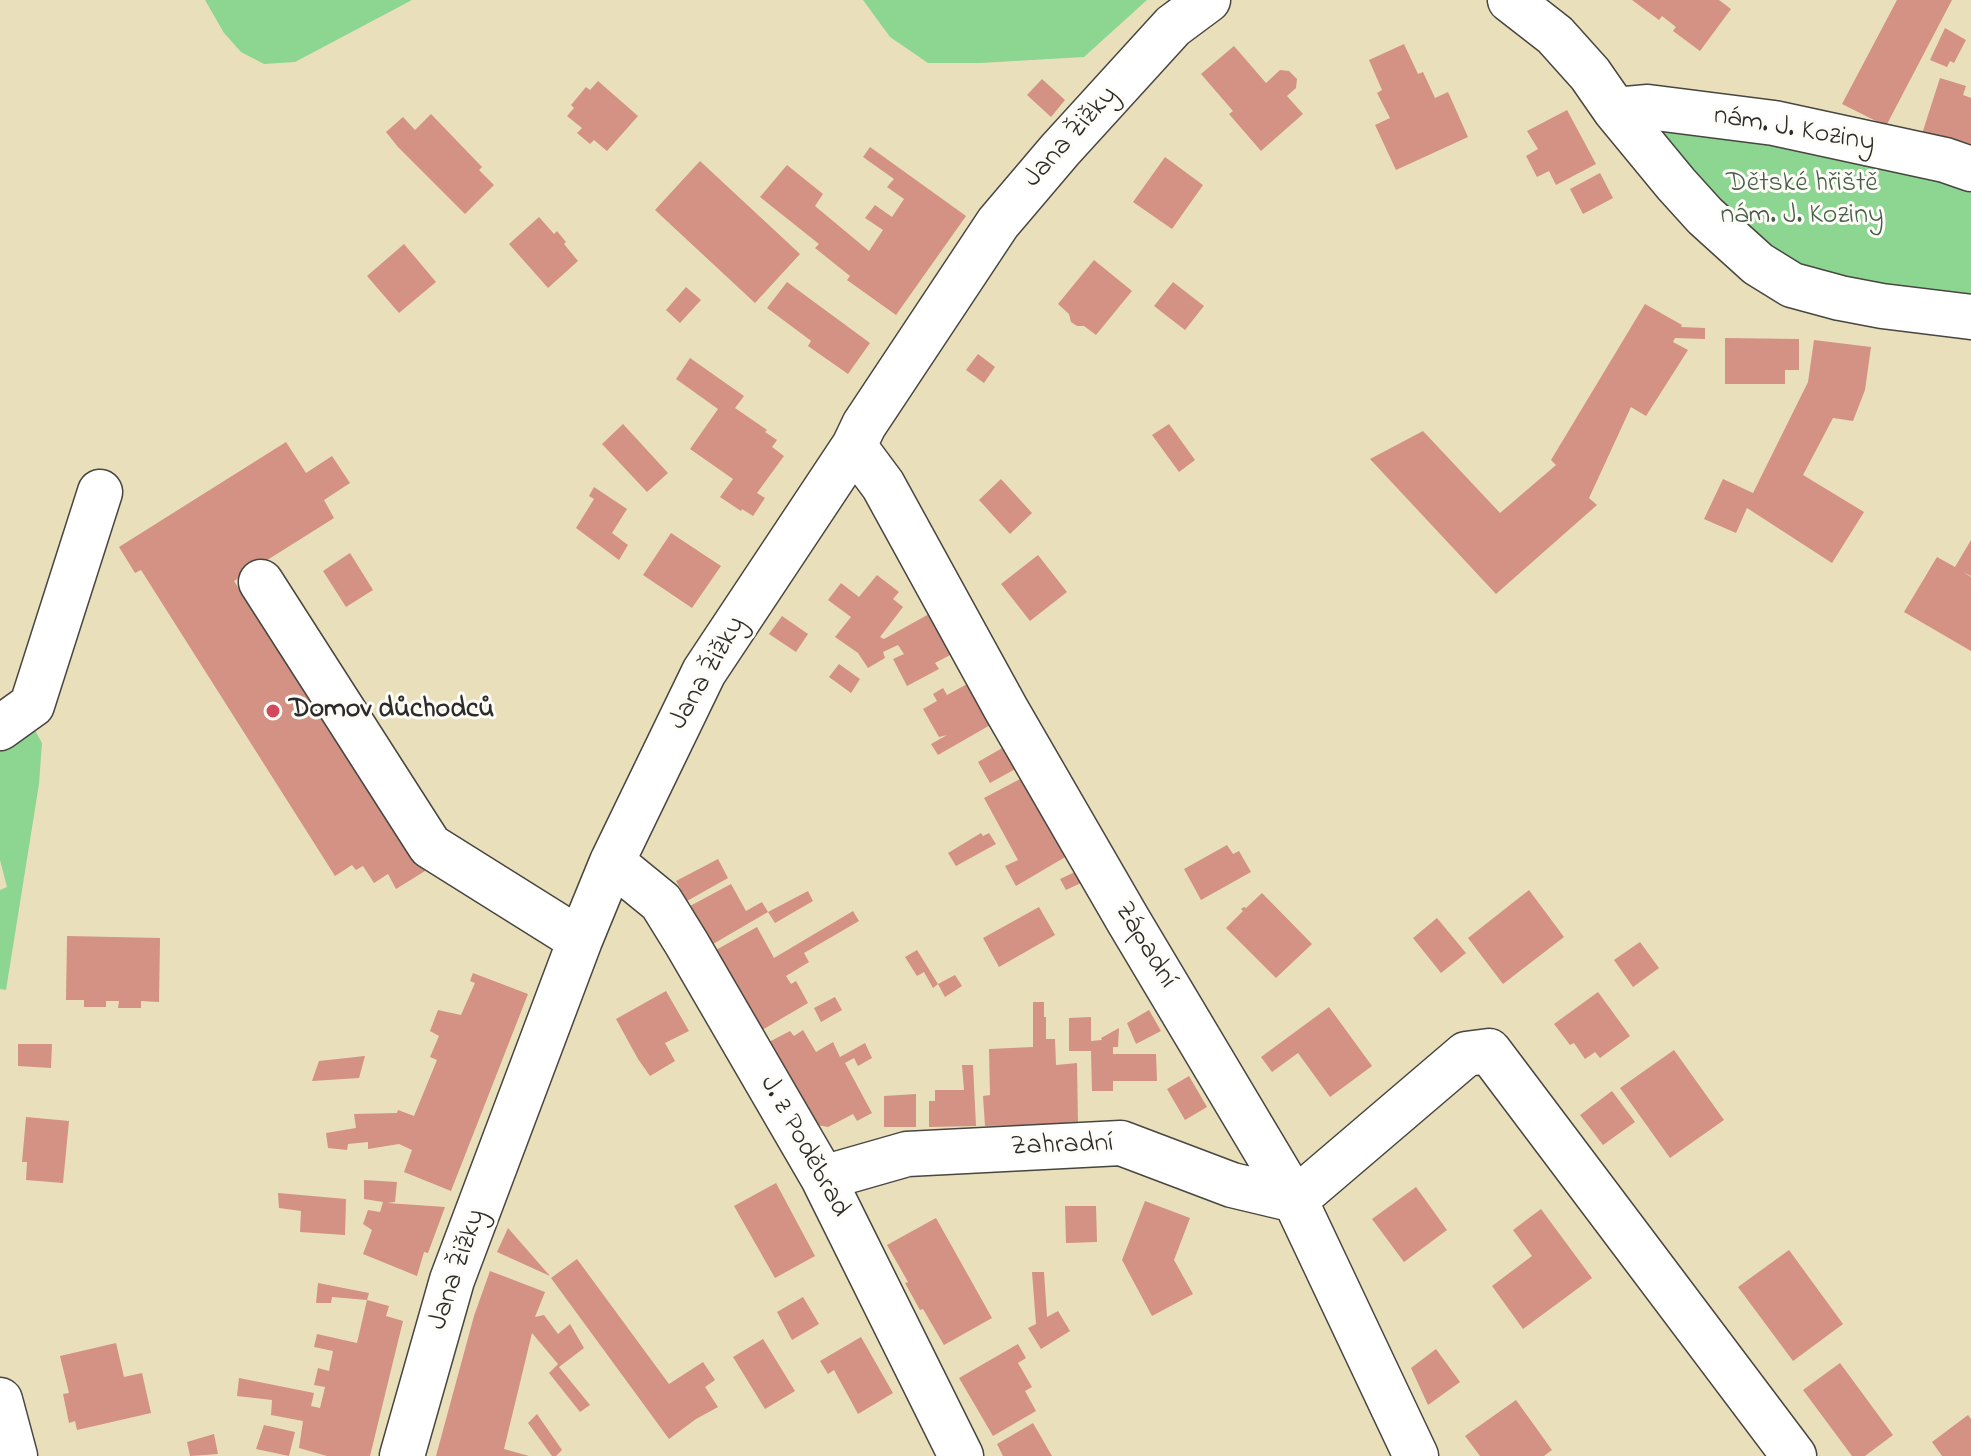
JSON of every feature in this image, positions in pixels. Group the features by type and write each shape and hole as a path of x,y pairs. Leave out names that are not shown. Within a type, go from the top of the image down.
{"street":[{"name":"Jana Žižky","path":"402,1456 452,1280 580,940 612,862 704,672 998,223 1173,26 1208,0"},
{"path":"1510,0 1555,35 1705,216 1758,264 1792,285 1840,298 1971,317"},
{"name":"nám. J. Koziny","path":"1615,110 1648,107 1774,123 1945,160 1971,169"},
{"name":"Západní","path":"854,446 883,485 1044,775 1295,1200 1416,1456"},
{"path":"0,728 32,705 100,492"},
{"path":"261,582 430,846 580,940"},
{"name":"J. z Poděbrad","path":"612,862 661,902 823,1178 961,1456"},
{"path":"1295,1200 1466,1054 1489,1051 1794,1456"},
{"name":"Zahradní","path":"823,1178 907,1154 1121,1143 1232,1185 1295,1200"},
{"path":"0,1400 15,1456"}],"green space":[{"path":"205,0 412,0 295,62 264,64 241,52 224,33"},
{"path":"863,0 1147,0 1084,57 928,63 890,37"},
{"name":"Dětské hřiště nám. J. Koziny","path":"1666,126 1758,133 1971,183 1971,302 1832,277 1771,254 1646,140"},
{"path":"31,723 42,743 39,784 6,990 0,989 0,890 7,887 0,860 0,747"}],"building":[{"path":"1632,0 1719,0 1731,9 1700,51 1673,31 1676,27 1662,16 1659,20"},
{"path":"1897,0 1952,0 1886,126 1842,104"},
{"path":"1945,28 1966,40 1954,63 1950,61 1947,67 1930,60"},
{"path":"1404,44 1418,74 1423,72 1435,98 1448,92 1468,137 1396,170 1375,125 1390,118 1377,93 1382,90 1369,60"},
{"path":"1234,46 1266,83 1280,70 1289,71 1297,79 1296,88 1287,96 1303,114 1261,151 1229,114 1233,111 1201,74"},
{"path":"1940,78 1966,86 1963,95 1971,98 1971,155 1920,140"},
{"path":"1042,79 1065,100 1051,117 1027,95"},
{"path":"598,81 638,116 607,151 594,140 590,144 577,133 582,128 567,116 574,108 571,105 586,87 590,90"},
{"path":"1567,110 1596,164 1556,185 1549,171 1537,177 1526,156 1538,149 1527,131"},
{"path":"431,114 482,167 479,170 494,185 465,214 386,132 403,117 415,130"},
{"path":"870,147 966,216 896,315 847,280 850,276 815,248 819,244 760,197 787,165 823,194 815,206 869,251 883,230 865,218 875,205 892,217 904,199 887,187 894,179 863,157"},
{"path":"1165,157 1203,185 1172,229 1133,202"},
{"path":"700,161 800,254 755,303 655,210"},
{"path":"1600,173 1613,198 1583,214 1570,189"},
{"path":"539,217 554,234 557,231 578,261 548,288 509,244"},
{"path":"404,244 436,282 399,313 367,276"},
{"path":"1094,260 1132,291 1096,335 1084,326 1071,322 1069,314 1058,304"},
{"path":"787,282 870,343 848,374 808,346 810,340 767,308"},
{"path":"1173,282 1204,306 1185,330 1154,306"},
{"path":"686,287 701,300 680,323 666,310"},
{"path":"1645,304 1681,327 1705,328 1705,339 1675,338 1673,342 1688,350 1646,416 1631,407 1589,498 1597,505 1496,594 1370,459 1423,431 1500,513 1556,465 1551,460"},
{"path":"1725,338 1799,339 1799,370 1785,370 1785,384 1725,384"},
{"path":"1814,340 1871,347 1865,390 1853,421 1833,418 1803,475 1864,512 1832,563 1747,508 1736,533 1704,519 1723,479 1753,493 1808,382"},
{"path":"978,354 995,367 984,383 966,370"},
{"path":"690,358 744,396 735,408 767,430 765,432 777,440 772,447 784,456 757,493 765,498 753,516 720,497 733,479 690,449 718,409 676,379"},
{"path":"623,424 668,473 647,492 602,444"},
{"path":"1169,424 1195,460 1179,472 1152,435"},
{"name":"Domov důchodců","path":"286,442 306,473 332,456 350,483 324,500 334,518 234,581 399,840 404,837 425,871 396,889 388,874 374,883 363,866 356,870 352,865 335,876 141,570 135,573 119,547"},
{"path":"1001,479 1032,513 1010,534 979,500"},
{"path":"594,487 627,509 612,533 628,545 619,560 576,528 594,499 589,496"},
{"path":"671,533 721,566 692,608 643,575"},
{"path":"1971,540 1971,576 1963,572 1971,577 1971,651 1904,612 1937,557 1955,567"},
{"path":"350,553 373,590 346,607 323,571"},
{"path":"1038,555 1067,592 1030,621 1001,584"},
{"path":"877,575 899,592 893,599 903,607 880,637 884,639 929,614 952,654 935,663 939,669 907,686 893,659 904,654 898,645 883,652 885,658 868,668 858,653 835,637 851,617 828,600 841,583 859,597"},
{"path":"782,616 808,634 796,652 769,634"},
{"path":"839,664 860,679 851,693 829,677"},
{"path":"969,683 992,724 938,755 931,744 947,735 939,737 923,709 937,701 933,694 943,688 947,695"},
{"path":"1004,747 1017,768 990,783 978,762"},
{"path":"1022,778 1067,856 1016,886 1005,866 1018,860 984,798"},
{"path":"981,833 983,836 989,833 996,844 956,866 948,853"},
{"path":"1227,845 1233,854 1239,851 1251,872 1201,900 1184,869"},
{"path":"718,859 728,878 687,901 676,881"},
{"path":"1075,872 1081,883 1066,890 1060,879"},
{"path":"731,884 746,911 762,902 768,912 713,944 690,906"},
{"path":"1529,890 1564,937 1503,984 1468,938"},
{"path":"808,891 813,901 775,923 768,912"},
{"path":"1262,893 1312,944 1276,978 1226,928 1243,911 1241,909"},
{"path":"1039,907 1055,935 999,967 983,938"},
{"path":"853,911 859,921 804,953 809,962 786,976 791,984 796,981 808,1003 762,1030 716,950 757,927 774,958"},
{"path":"1437,918 1466,953 1441,973 1413,938"},
{"path":"67,936 160,938 159,1002 141,1001 141,1008 118,1008 119,1001 106,1001 106,1007 84,1007 84,1000 66,1000"},
{"path":"1640,942 1659,968 1633,987 1614,960"},
{"path":"917,950 938,984 933,988 924,972 917,976 905,957"},
{"path":"473,973 528,994 451,1191 404,1172 412,1150 399,1144 368,1149 368,1142 348,1144 347,1150 328,1148 326,1133 356,1128 354,1114 397,1113 398,1110 414,1116 437,1060 430,1057 439,1036 430,1031 438,1010 461,1015 475,983 470,981"},
{"path":"955,975 962,986 945,997 938,984"},
{"path":"666,991 689,1031 665,1043 675,1061 650,1076 616,1019"},
{"path":"1598,992 1630,1036 1600,1058 1595,1052 1585,1059 1554,1024"},
{"path":"835,997 842,1010 821,1022 814,1008"},
{"path":"1033,1002 1044,1002 1046,1039 1055,1039 1056,1065 1077,1063 1078,1124 985,1126 983,1096 990,1095 989,1049 1033,1047"},
{"path":"1329,1007 1372,1066 1330,1097 1298,1053 1272,1072 1261,1057"},
{"path":"1149,1010 1161,1031 1136,1044 1127,1023"},
{"path":"1091,1017 1091,1041 1102,1040 1119,1028 1118,1047 1113,1047 1113,1054 1156,1054 1157,1081 1113,1081 1113,1091 1092,1091 1091,1051 1069,1051 1069,1018"},
{"path":"803,1030 816,1052 833,1042 840,1057 865,1043 872,1058 858,1066 854,1058 845,1063 872,1113 857,1121 853,1114 828,1127 817,1125 769,1042 790,1031 794,1036"},
{"path":"18,1044 52,1044 51,1068 18,1066"},
{"path":"1674,1050 1724,1120 1670,1158 1620,1088"},
{"path":"365,1056 359,1078 312,1081 319,1061"},
{"path":"962,1065 973,1065 976,1126 929,1127 929,1101 935,1101 935,1090 964,1090"},
{"path":"1189,1076 1207,1107 1185,1120 1167,1089"},
{"path":"1612,1091 1635,1122 1603,1145 1580,1115"},
{"path":"916,1094 916,1127 884,1127 884,1096"},
{"path":"26,1117 69,1121 63,1183 26,1180 27,1162 22,1162"},
{"path":"364,1180 397,1182 395,1202 387,1203 445,1207 428,1253 424,1252 417,1276 363,1254 372,1230 363,1224 368,1210 380,1212 383,1202 364,1199"},
{"path":"776,1183 815,1256 775,1278 734,1206"},
{"path":"1416,1187 1447,1230 1404,1262 1372,1219"},
{"path":"278,1193 346,1199 345,1235 300,1232 301,1211 279,1208"},
{"path":"1145,1201 1190,1218 1174,1260 1193,1294 1152,1316 1122,1260"},
{"path":"1065,1206 1096,1206 1097,1242 1066,1243"},
{"path":"1541,1209 1592,1278 1523,1329 1492,1286 1532,1256 1513,1230"},
{"path":"936,1218 992,1318 944,1345 923,1309 920,1310 887,1245"},
{"path":"508,1228 550,1276 497,1252"},
{"path":"1789,1250 1843,1324 1793,1361 1738,1287"},
{"path":"577,1259 669,1384 703,1362 715,1380 705,1387 718,1407 669,1439 551,1278"},
{"path":"490,1271 545,1292 535,1317 544,1315 558,1334 570,1324 584,1348 559,1367 590,1405 580,1412 549,1373 558,1364 532,1333 504,1449 529,1456 436,1456 474,1316"},
{"path":"1032,1272 1044,1272 1047,1317 1058,1311 1070,1331 1041,1349 1028,1328 1036,1324"},
{"path":"318,1283 369,1293 367,1300 332,1297 331,1303 316,1303"},
{"path":"803,1297 819,1324 792,1340 777,1312"},
{"path":"367,1300 389,1306 386,1316 403,1321 370,1456 327,1456 299,1448 303,1421 271,1415 272,1400 237,1396 239,1378 314,1393 311,1406 320,1408 325,1387 314,1385 318,1368 329,1371 333,1351 314,1347 317,1334 357,1343"},
{"path":"861,1337 893,1393 858,1414 834,1370 828,1374 820,1361"},
{"path":"763,1339 795,1391 765,1409 733,1357"},
{"path":"116,1343 124,1377 142,1373 151,1413 77,1430 75,1421 69,1423 63,1394 69,1393 60,1356"},
{"path":"1018,1344 1026,1358 1018,1363 1032,1387 1025,1391 1036,1411 993,1436 959,1378"},
{"path":"1436,1349 1460,1382 1428,1405 1411,1368"},
{"path":"1840,1363 1893,1435 1865,1456 1852,1456 1803,1390"},
{"path":"1516,1400 1552,1450 1544,1456 1480,1456 1465,1436"},
{"path":"537,1414 562,1450 556,1456 552,1456 528,1423"},
{"path":"1968,1415 1971,1419 1971,1456 1942,1456 1932,1442"},
{"path":"1033,1423 1052,1456 1003,1456 997,1444"},
{"path":"264,1425 295,1432 289,1456 256,1449"},
{"path":"214,1434 218,1454 190,1456 187,1442"}],"place":[{"name":"Domov důchodců","path":"273,711"}]}
